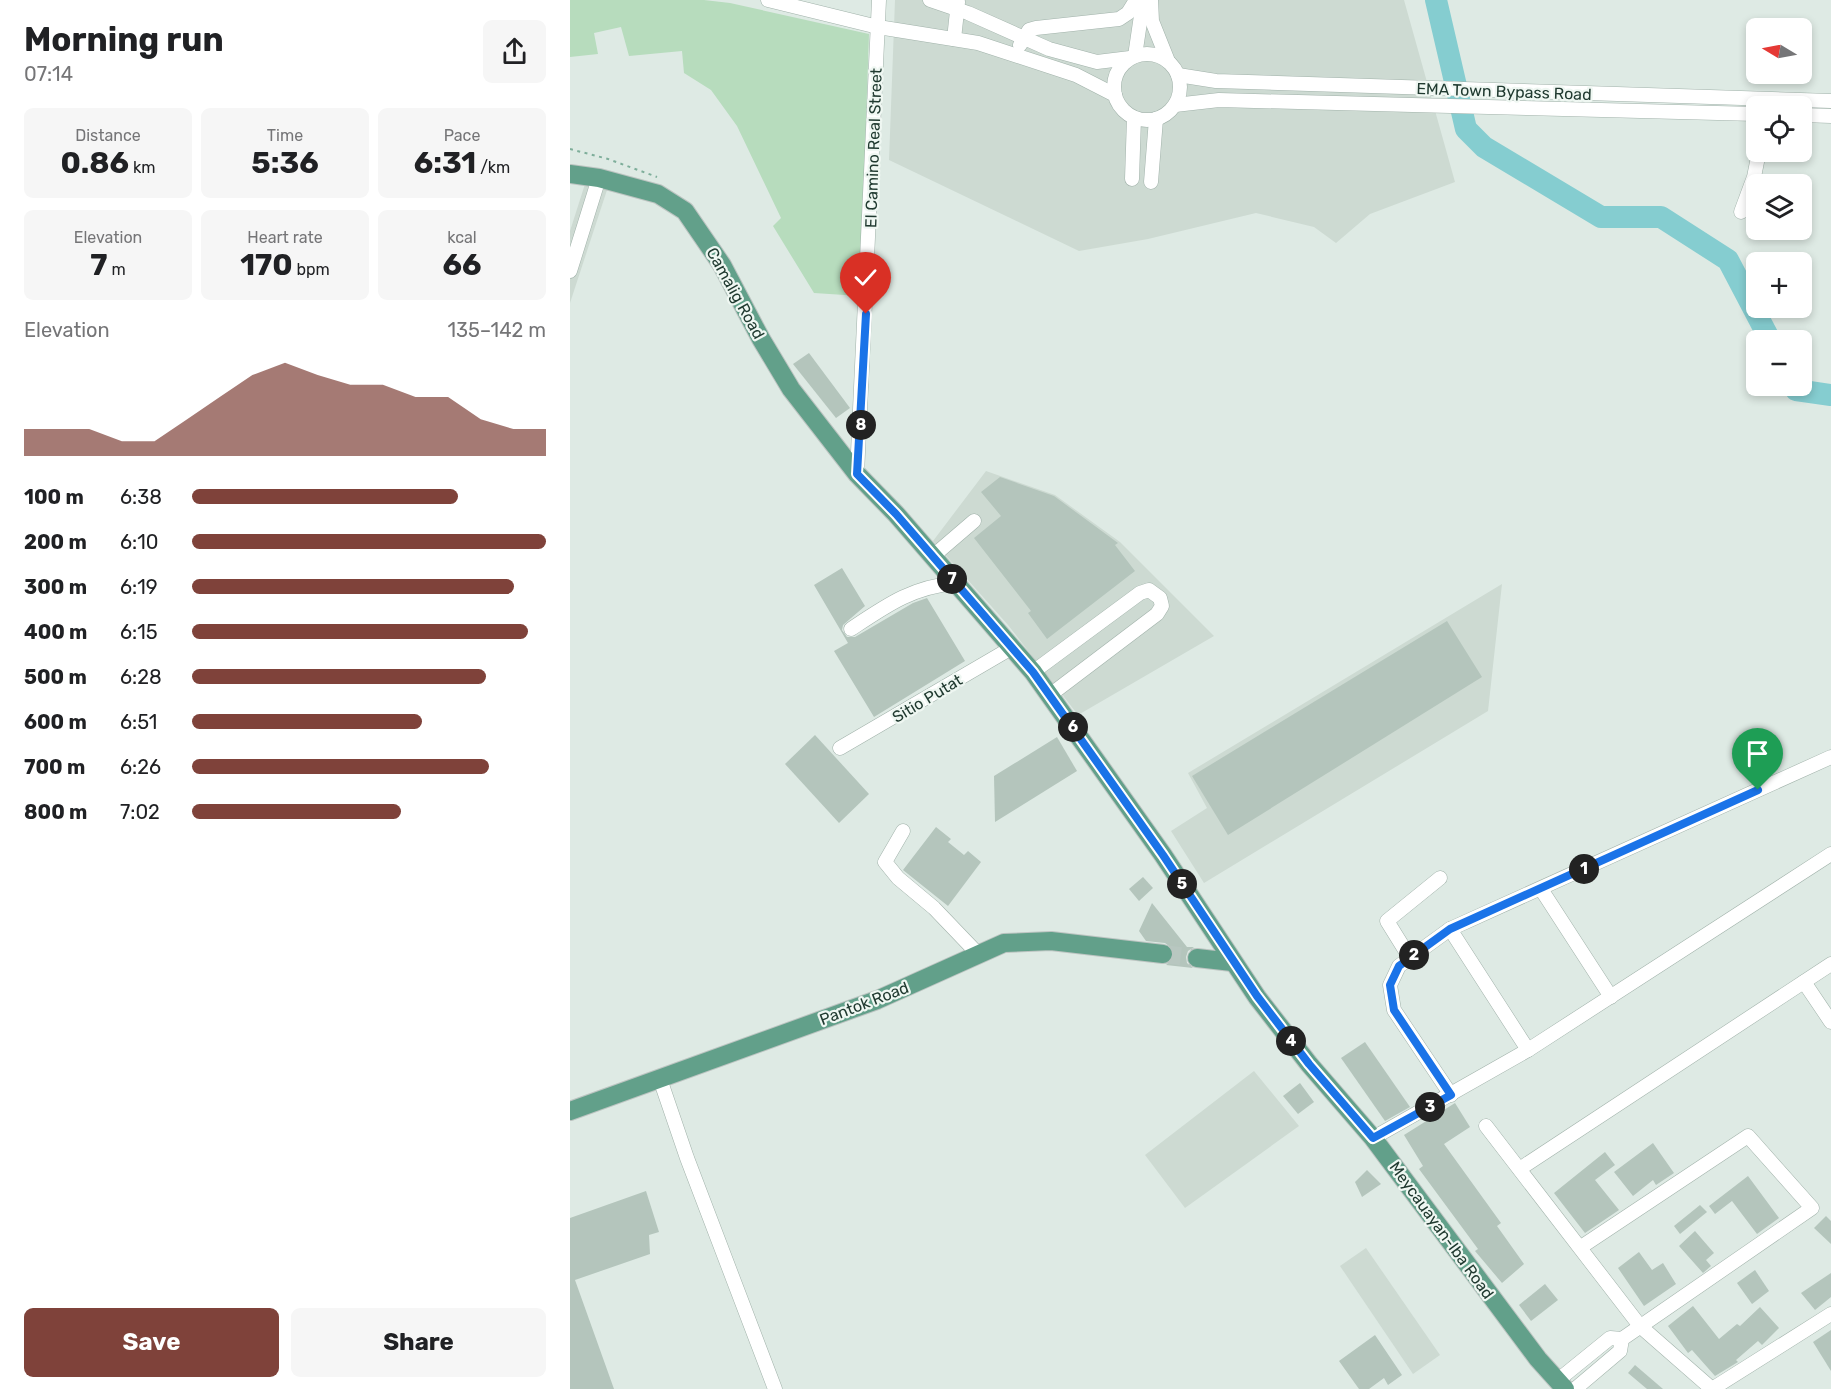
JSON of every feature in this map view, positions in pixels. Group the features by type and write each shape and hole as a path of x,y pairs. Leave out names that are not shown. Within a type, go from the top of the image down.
{"main road":[{"name":"Camalig Road","path":"571,178 599,178 658,194 686,211 722,265 785,379 857,474"},
{"name":"Meycauayan-Iba Road","path":"857,474 896,514 1033,672 1163,855 1232,962 1309,1064 1373,1138 1518,1333 1561,1385"},
{"name":"Pantok Road","path":"570,1111 878,1000 1015,941 1051,941 1163,954"},
{"path":"1197,958 1232,962"}],"street":[{"path":"768,0 878,27 978,43 1076,75 1115,95"},
{"name":"El Camino Real Street","path":"857,474 879,0"},
{"path":"930,0 958,4 1048,49 1096,62 1153,54 1168,61"},
{"path":"1017,55 1023,37 1029,30 1119,19 1128,13 1136,0"},
{"path":"1143,0 1142,21 1132,57 1118,72 1115,95 1122,109 1134,118 1156,119 1175,105 1180,90 1178,75 1168,61 1152,21 1151,0"},
{"path":"954,39 958,4"},
{"name":"EMA Town Bypass Road","path":"1178,75 1216,81 1831,101"},
{"path":"1476,106 1477,91"},
{"name":"EMA Town Bypass Road","path":"1175,105 1219,100 1746,114"},
{"path":"1812,115 1831,116"},
{"path":"1132,179 1134,118"},
{"path":"1151,182 1156,119"},
{"path":"1741,212 1757,162"},
{"path":"570,271 599,178"},
{"path":"932,557 974,521"},
{"path":"852,628 903,595 936,585 956,583"},
{"path":"1033,672 1140,593 1149,590 1160,598 1162,606 1157,614 1050,695"},
{"name":"Sitio Putat","path":"840,748 1013,647"},
{"path":"1451,1095 1394,1010 1390,985 1399,966 1450,929 1831,757"},
{"path":"903,831 885,862 898,878 934,908 979,955"},
{"path":"1373,1138 1528,1050 1831,854"},
{"path":"1410,958 1388,921 1440,878"},
{"path":"1541,889 1611,998"},
{"path":"1450,929 1528,1050"},
{"path":"1521,1168 1831,964"},
{"path":"1804,982 1831,1022"},
{"path":"660,1079 687,1158 775,1389"},
{"path":"1486,1126 1521,1168 1640,1326 1712,1389 1831,1314"},
{"path":"1561,1385 1587,1357 1610,1338 1622,1339 1812,1208 1748,1136 1581,1247"},
{"path":"1575,1389 1620,1351 1622,1339"},
{"path":"1587,1357 1597,1371"}],"shaded area":[{"path":"895,0 1404,0 1455,182 1370,214 1336,243 1314,227 1256,213 1148,239 1079,251 889,160"},
{"path":"585,184 607,190 570,303 570,231"},
{"path":"986,471 1055,495 1120,542 1214,636 1078,715 1008,625 933,541"},
{"path":"1502,584 1488,711 1204,883 1171,831 1207,808 1188,773"},
{"path":"1254,1071 1299,1126 1185,1208 1145,1155"},
{"path":"1366,1248 1440,1355 1413,1374 1340,1266"}],"green space":[{"path":"570,0 704,0 730,3 869,34 860,296 814,293 773,226 781,218 737,126 711,90 684,73 682,51 629,56 621,27 594,33 598,54 570,57"}],"building":[{"path":"809,353 850,408 836,418 793,364"},
{"path":"1000,477 1054,496 1118,543 1115,545 1135,571 1047,639 1028,613 1031,611 974,538 1001,516 981,492"},
{"path":"842,568 865,606 843,625 842,630 847,637 855,637 913,603 927,598 965,661 874,717 834,651 848,643 814,585"},
{"path":"1447,621 1482,677 1228,835 1192,776"},
{"path":"815,735 869,794 839,823 785,764"},
{"path":"1057,737 1077,771 995,822 994,776"},
{"path":"936,827 951,839 948,842 964,855 968,851 981,862 948,906 903,870"},
{"path":"1143,877 1153,888 1139,901 1129,889"},
{"path":"1152,903 1187,947 1194,947 1188,951 1186,957 1187,963 1193,968 1166,965 1172,960 1173,949 1165,943 1146,941 1139,931"},
{"path":"1365,1042 1410,1107 1385,1121 1341,1058"},
{"path":"1300,1083 1314,1102 1298,1114 1283,1096"},
{"path":"1455,1103 1470,1127 1444,1144 1501,1223 1497,1226 1524,1264 1502,1283 1475,1251 1478,1249 1419,1169 1423,1166 1404,1135"},
{"path":"1653,1143 1674,1173 1656,1185 1653,1180 1633,1196 1614,1172"},
{"path":"1605,1152 1615,1165 1595,1180 1619,1210 1585,1233 1554,1193"},
{"path":"1367,1170 1381,1184 1362,1197 1355,1182"},
{"path":"1748,1176 1779,1218 1757,1234 1732,1201 1715,1214 1709,1206"},
{"path":"646,1191 659,1232 649,1235 650,1254 575,1280 614,1389 570,1389 570,1218"},
{"path":"1700,1205 1707,1212 1680,1234 1674,1226"},
{"path":"1826,1216 1831,1221 1831,1244 1814,1228"},
{"path":"1695,1231 1714,1253 1706,1260 1711,1266 1703,1273 1679,1246"},
{"path":"1639,1252 1652,1270 1663,1263 1676,1284 1644,1306 1618,1268"},
{"path":"1755,1270 1769,1291 1752,1304 1737,1283"},
{"path":"1831,1273 1831,1297 1815,1310 1801,1293"},
{"path":"1545,1284 1558,1300 1531,1321 1519,1305"},
{"path":"1693,1306 1719,1339 1737,1324 1740,1326 1760,1307 1779,1328 1762,1345 1758,1341 1736,1360 1738,1362 1715,1376 1692,1350 1688,1353 1668,1326"},
{"path":"1831,1330 1831,1371 1813,1342"},
{"path":"1375,1335 1402,1375 1388,1385 1384,1378 1369,1389 1359,1389 1339,1361"},
{"path":"1635,1365 1663,1389 1647,1389 1628,1373"}],"waterway":[{"path":"1436,0 1466,129 1484,147 1601,217 1661,217 1728,260 1765,330"},
{"path":"1812,392 1831,395"}],"tunnel":[{"path":"1163,954 1197,958"}],"route":[{"path":"866,314 859,472 857,474 896,514 1033,672 1163,855 1232,962 1309,1064 1373,1138 1451,1095 1394,1010 1390,985 1399,966 1450,929 1758,790"}]}
